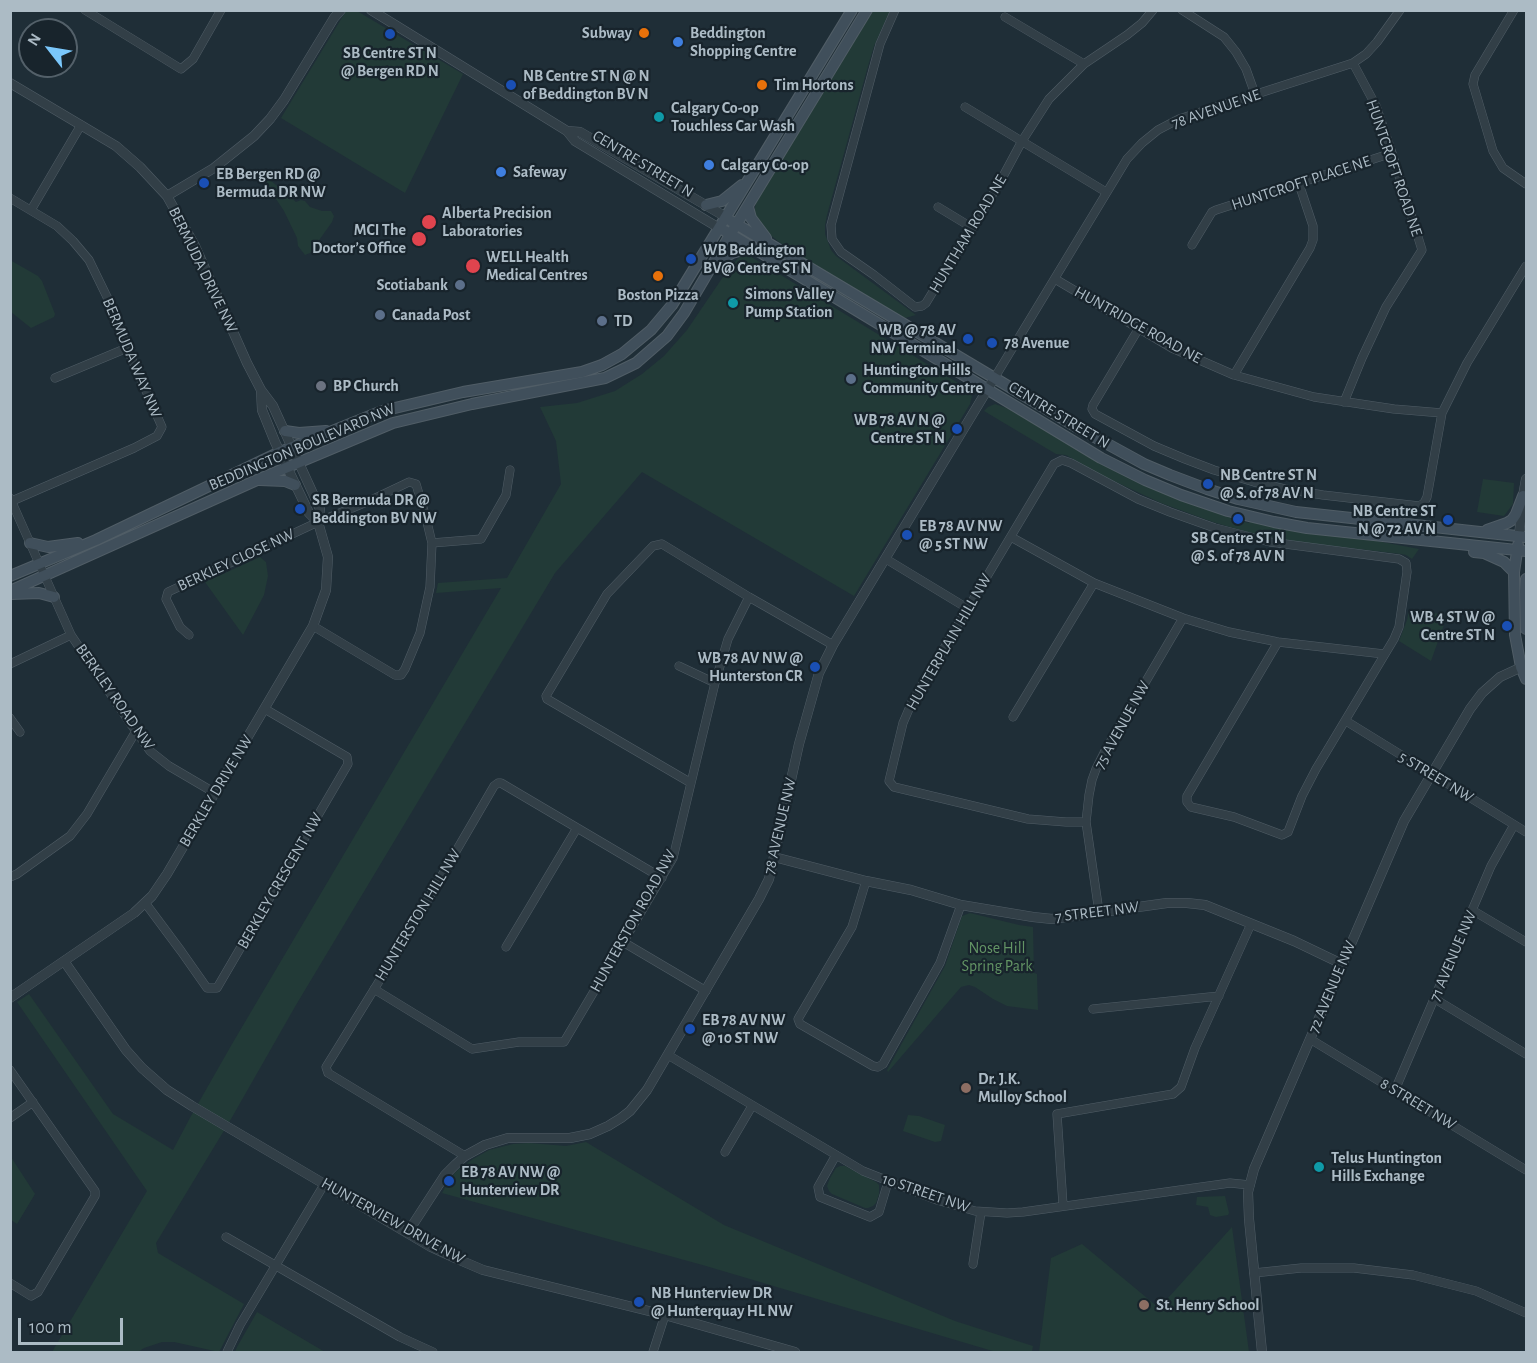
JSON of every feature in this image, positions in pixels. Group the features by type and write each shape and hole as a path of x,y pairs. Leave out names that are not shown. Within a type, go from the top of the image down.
{"main road":[{"name":"BEDDINGTON BOULEVARD NW","path":"10,576 96,540 280,452 382,411 463,392 582,372 602,365 622,354 651,330 672,306 852,10"},
{"name":"BEDDINGTON BOULEVARD NW","path":"10,593 257,480 393,423 472,404 605,378 636,363 667,336 684,313 867,10"},
{"path":"706,205 728,197 753,174"},
{"path":"748,207 751,218 771,245"},
{"name":"CENTRE STREET N","path":"723,222 737,224 1110,446 1144,464 1207,489 1296,512 1523,537"},
{"name":"CENTRE STREET N","path":"723,222 730,235 750,248 1101,458 1145,480 1207,505 1274,522 1522,551"},
{"path":"712,265 732,253 750,248"},
{"path":"285,431 299,433 317,430 332,431"},
{"path":"257,480 285,481 295,485"},
{"path":"1483,532 1512,520 1523,496"},
{"path":"1523,537 1522,551 1514,572 1515,635 1527,679"},
{"path":"30,543 48,547 96,540"},
{"path":"1421,541 1434,547 1493,556 1504,562 1514,572"},
{"path":"1527,579 1527,629"},
{"path":"10,593 31,593 54,597"}],"street":[{"path":"85,10 181,69 193,58 221,10"},
{"path":"99,19 105,10"},
{"name":"CENTRE STREET N","path":"371,10 567,131 575,141 723,222"},
{"name":"HUNTHAM ROAD NE","path":"895,10 880,44 831,225 832,239 840,252 915,307 926,303 1049,99 1083,64 1127,35 1153,10"},
{"path":"1182,10 1230,44 1246,69 1255,94"},
{"name":"78 AVENUE NE","path":"995,377 1106,192 1127,159 1142,143 1158,130 1179,119 1353,63 1377,42 1400,10"},
{"path":"1514,10 1475,75 1473,84 1493,150 1503,168 1527,184"},
{"path":"167,195 214,168 254,136 270,119 337,13"},
{"path":"1005,17 1083,64"},
{"name":"HUNTCROFT ROAD NE","path":"1344,402 1386,307 1422,250 1376,106 1353,63"},
{"name":"BERMUDA DRIVE NW","path":"10,83 116,146 167,195 195,246 247,363 261,390 273,406 292,447"},
{"path":"965,107 1106,192"},
{"path":"31,210 81,125"},
{"name":"CENTRE STREET N","path":"567,131 580,132 706,205 723,222"},
{"name":"HUNTCROFT PLACE NE","path":"1192,245 1212,212 1392,153"},
{"path":"1234,375 1313,240 1313,226 1299,184"},
{"name":"BERMUDA WAY NW","path":"10,198 57,226 89,260 162,427 157,436 134,448 11,500"},
{"path":"938,207 971,227"},
{"path":"1139,328 1092,409 1093,412 1115,426 1164,450 1214,470 1254,482 1323,495 1419,506 1424,502 1426,496 1442,413 1467,363 1523,279 1527,266"},
{"name":"HUNTRIDGE ROAD NE","path":"1055,279 1172,348 1234,375 1314,397 1442,413"},
{"path":"55,378 127,348"},
{"name":"78 AVENUE NW","path":"408,1232 445,1175 465,1156 485,1145 508,1138 570,1138 590,1134 608,1126 640,1101 769,879 799,744 819,673 833,645 995,377"},
{"name":"BERMUDA DRIVE NW","path":"261,390 262,410 280,452"},
{"name":"BERKLEY DRIVE NW","path":"10,998 146,904 167,874 313,626 326,590 328,558 318,522 320,508 292,447"},
{"name":"BERKLEY DRIVE NW","path":"280,452 309,513 318,522"},
{"name":"HUNTERPLAIN HILL NW","path":"1086,822 1028,819 894,787 889,781 903,723 912,702 1054,464 1059,461 1071,464 1170,513 1215,528 1270,542 1404,561 1407,572 1399,627 1384,654"},
{"path":"313,626 395,675 401,675 420,633 430,587 432,543 481,539 506,495 510,470"},
{"path":"1523,537 1523,496 1527,479"},
{"name":"BERKLEY CLOSE NW","path":"189,635 180,627 166,599 168,592 409,482 416,484 432,543"},
{"name":"BERKLEY ROAD NW","path":"11,500 71,635 136,731 156,756 215,793"},
{"path":"1011,537 1094,583 1183,618 1228,632 1278,642 1384,654 1311,778 1288,832 1282,835 1234,817 1191,807 1186,796 1278,642"},
{"path":"691,783 547,699 546,696 606,594 653,546 662,544 833,645"},
{"path":"886,559 968,608"},
{"path":"1013,717 1094,583"},
{"name":"HUNTERSTON ROAD NW","path":"374,990 472,1049 519,1042 564,1042 673,858 715,683 728,639 749,597"},
{"name":"75 AVENUE NW","path":"1099,912 1086,822 1089,795 1096,769 1183,618"},
{"path":"10,664 71,635"},
{"path":"679,666 715,683"},
{"name":"72 AVENUE NW","path":"1262,1353 1249,1219 1250,1185 1254,1169 1404,821 1470,709 1482,693 1500,678 1524,666"},
{"name":"BERKLEY CRESCENT NW","path":"146,904 207,988 217,988 348,764 347,757 265,709"},
{"path":"10,718 21,732"},
{"name":"5 STREET NW","path":"1346,721 1527,832"},
{"path":"10,877 59,845 75,830 87,814 136,731"},
{"name":"HUNTERSTON HILL NW","path":"465,1156 328,1073 326,1067 494,786 501,783 662,878"},
{"name":"71 AVENUE NW","path":"1395,1090 1491,866 1514,825"},
{"path":"506,947 578,828"},
{"name":"7 STREET NW","path":"774,857 911,890 961,905 1052,919 1167,903 1209,906 1294,941 1342,964"},
{"path":"866,881 852,927 798,1019 800,1024 873,1066 878,1067 883,1064 940,963 961,905"},
{"path":"1472,910 1527,942"},
{"path":"1063,1205 1057,1114 1173,1094 1181,1087 1251,924"},
{"path":"623,942 706,991"},
{"name":"HUNTERVIEW DRIVE NW","path":"64,961 126,1050 142,1068 168,1090 447,1255 483,1270 665,1315 795,1353"},
{"path":"1093,1009 1219,996"},
{"path":"1435,999 1527,1054"},
{"name":"8 STREET NW","path":"1310,1039 1527,1170"},
{"name":"10 STREET NW","path":"668,1055 863,1171 937,1200 981,1212 1007,1214 1230,1183 1250,1185"},
{"path":"10,1070 95,1191 95,1196 38,1292 31,1296 10,1283"},
{"path":"10,1118 33,1102"},
{"path":"725,1152 752,1106"},
{"path":"836,1155 818,1187 820,1197 870,1217 879,1212 888,1182"},
{"path":"227,1353 240,1325 325,1183"},
{"path":"973,1264 981,1212"},
{"path":"226,1237 400,1337 433,1353"},
{"path":"1254,1273 1301,1268 1354,1268 1413,1275 1476,1291 1527,1313"},
{"path":"653,1353 665,1315"}],"green space":[{"path":"346,11 357,11 463,74 405,193 281,118"},
{"path":"873,11 890,11 874,46 868,66 827,215 825,234 836,256 916,315 905,318 897,316 796,255 765,231 755,218 754,212 764,189"},
{"path":"269,179 296,202 305,201 310,207 331,211 334,216 310,253 305,255 298,246 297,238 284,211 266,181"},
{"path":"748,255 968,389 972,396 970,404 854,596 642,472 555,573 156,1243 158,1253 244,1304 219,1352 174,1342 162,1342 138,1352 52,1352 147,1191 17,1002 29,994 113,1114 173,1150 232,1044 501,588 436,593 438,583 507,578 561,484 556,441 540,407 577,403 615,391 642,374 664,356 687,330 740,256"},
{"path":"10,260 38,276 42,281 55,314 54,317 31,328 11,312"},
{"path":"995,404 1012,410 1234,519 1301,532 1377,541 1419,549 1412,559 1401,554 1298,542 1247,532 1213,522 1161,503 1101,475 1066,455 1056,454 984,411"},
{"path":"1483,479 1514,483 1513,504 1504,516 1477,512"},
{"path":"260,557 266,562 268,576 264,595 243,635 205,582"},
{"path":"1409,610 1442,614 1446,619 1431,661 1399,641"},
{"name":"Nose Hill Spring Park","path":"970,913 1033,927 1038,1010 1007,1006 975,987 969,985 961,987 888,1072 887,1070 945,966 962,916"},
{"path":"908,1115 919,1116 945,1125 941,1141 935,1142 903,1131"},
{"path":"586,1142 724,1225 955,1321 1033,1346 1032,1352 996,1352 706,1266 442,1193 451,1177 459,1169 489,1150 513,1144 566,1146"},
{"path":"11,1157 35,1194 17,1224 11,1220"},
{"path":"840,1166 845,1166 879,1185 879,1194 873,1206 865,1208 829,1191 827,1186 830,1178"},
{"path":"1225,1196 1228,1215 1216,1217 1210,1215 1208,1207 1196,1205 1197,1197"},
{"path":"1232,1227 1249,1352 1039,1352 1051,1258 1082,1244 1159,1308"},
{"path":"257,1312 325,1352 235,1352"}],"place":[{"name":"Subway","path":"644,33"},
{"name":"SB Centre ST N @ Bergen RD N","path":"390,34"},
{"name":"Beddington Shopping Centre","path":"678,42"},
{"name":"NB Centre ST N @ N of Beddington BV N","path":"511,85"},
{"name":"Tim Hortons","path":"762,85"},
{"name":"Calgary Co-op Touchless Car Wash","path":"659,117"},
{"name":"Calgary Co-op","path":"709,165"},
{"name":"Safeway","path":"501,172"},
{"name":"EB Bergen RD @ Bermuda DR NW","path":"204,183"},
{"name":"Alberta Precision Laboratories","path":"429,222"},
{"name":"MCI The Doctor’s Office","path":"419,239"},
{"name":"WB Beddington BV@ Centre ST N","path":"691,259"},
{"name":"WELL Health Medical Centres","path":"473,266"},
{"name":"Boston Pizza","path":"658,276"},
{"name":"Scotiabank","path":"460,285"},
{"name":"Simons Valley Pump Station","path":"733,303"},
{"name":"Canada Post","path":"380,315"},
{"name":"TD","path":"602,321"},
{"name":"WB @ 78 AV NW Terminal","path":"968,339"},
{"name":"78 Avenue","path":"992,343"},
{"name":"Huntington Hills Community Centre","path":"851,379"},
{"name":"BP Church","path":"321,386"},
{"name":"WB 78 AV N @ Centre ST N","path":"957,429"},
{"name":"NB Centre ST N @ S. of 78 AV N","path":"1208,484"},
{"name":"SB Bermuda DR @ Beddington BV NW","path":"300,509"},
{"name":"SB Centre ST N @ S. of 78 AV N","path":"1238,519"},
{"name":"NB Centre ST N @ 72 AV N","path":"1448,520"},
{"name":"EB 78 AV NW @ 5 ST NW","path":"907,535"},
{"name":"WB 4 ST W @ Centre ST N","path":"1507,626"},
{"name":"WB 78 AV NW @ Hunterston CR","path":"815,667"},
{"name":"EB 78 AV NW @ 10 ST NW","path":"690,1029"},
{"name":"Dr. J.K. Mulloy School","path":"966,1088"},
{"name":"Telus Huntington Hills Exchange","path":"1319,1167"},
{"name":"EB 78 AV NW @ Hunterview DR","path":"449,1181"},
{"name":"NB Hunterview DR @ Hunterquay HL NW","path":"639,1302"},
{"name":"St. Henry School","path":"1144,1305"}]}
